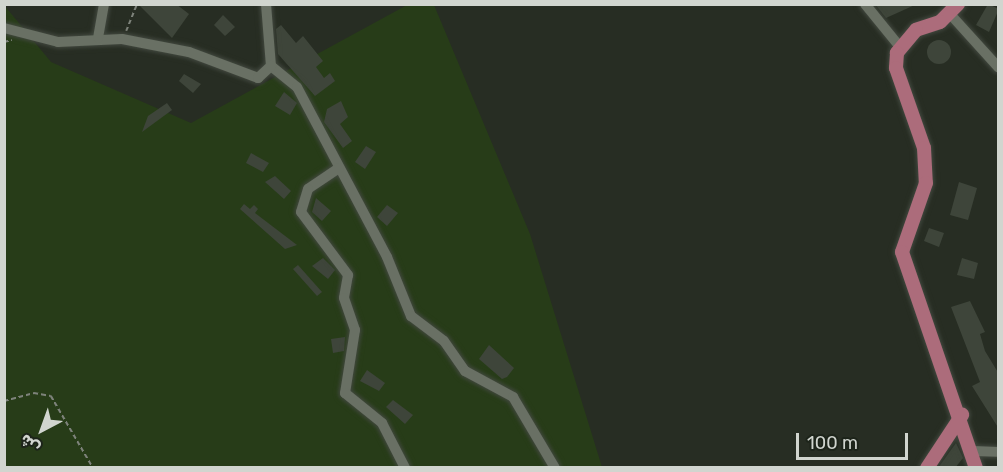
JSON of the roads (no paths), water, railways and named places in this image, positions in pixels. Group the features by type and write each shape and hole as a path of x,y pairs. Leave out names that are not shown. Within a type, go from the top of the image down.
{"main road":[{"path":"954,9 916,30 900,47 896,68 924,148 926,183 902,252 962,415 976,468"},
{"path":"927,468 962,415"}],"street":[{"path":"98,38 104,4"},
{"path":"266,4 271,66 297,87 387,257 411,316 444,341 465,371 513,397 555,468"},
{"path":"865,4 900,47"},
{"path":"954,9 999,67"},
{"path":"4,28 58,42 98,38 122,39 189,52 242,75 258,78 271,66"},
{"path":"339,168 308,189 301,212 348,275 344,298 355,330 345,393 382,423 405,468"},
{"path":"973,451 999,452"}]}
